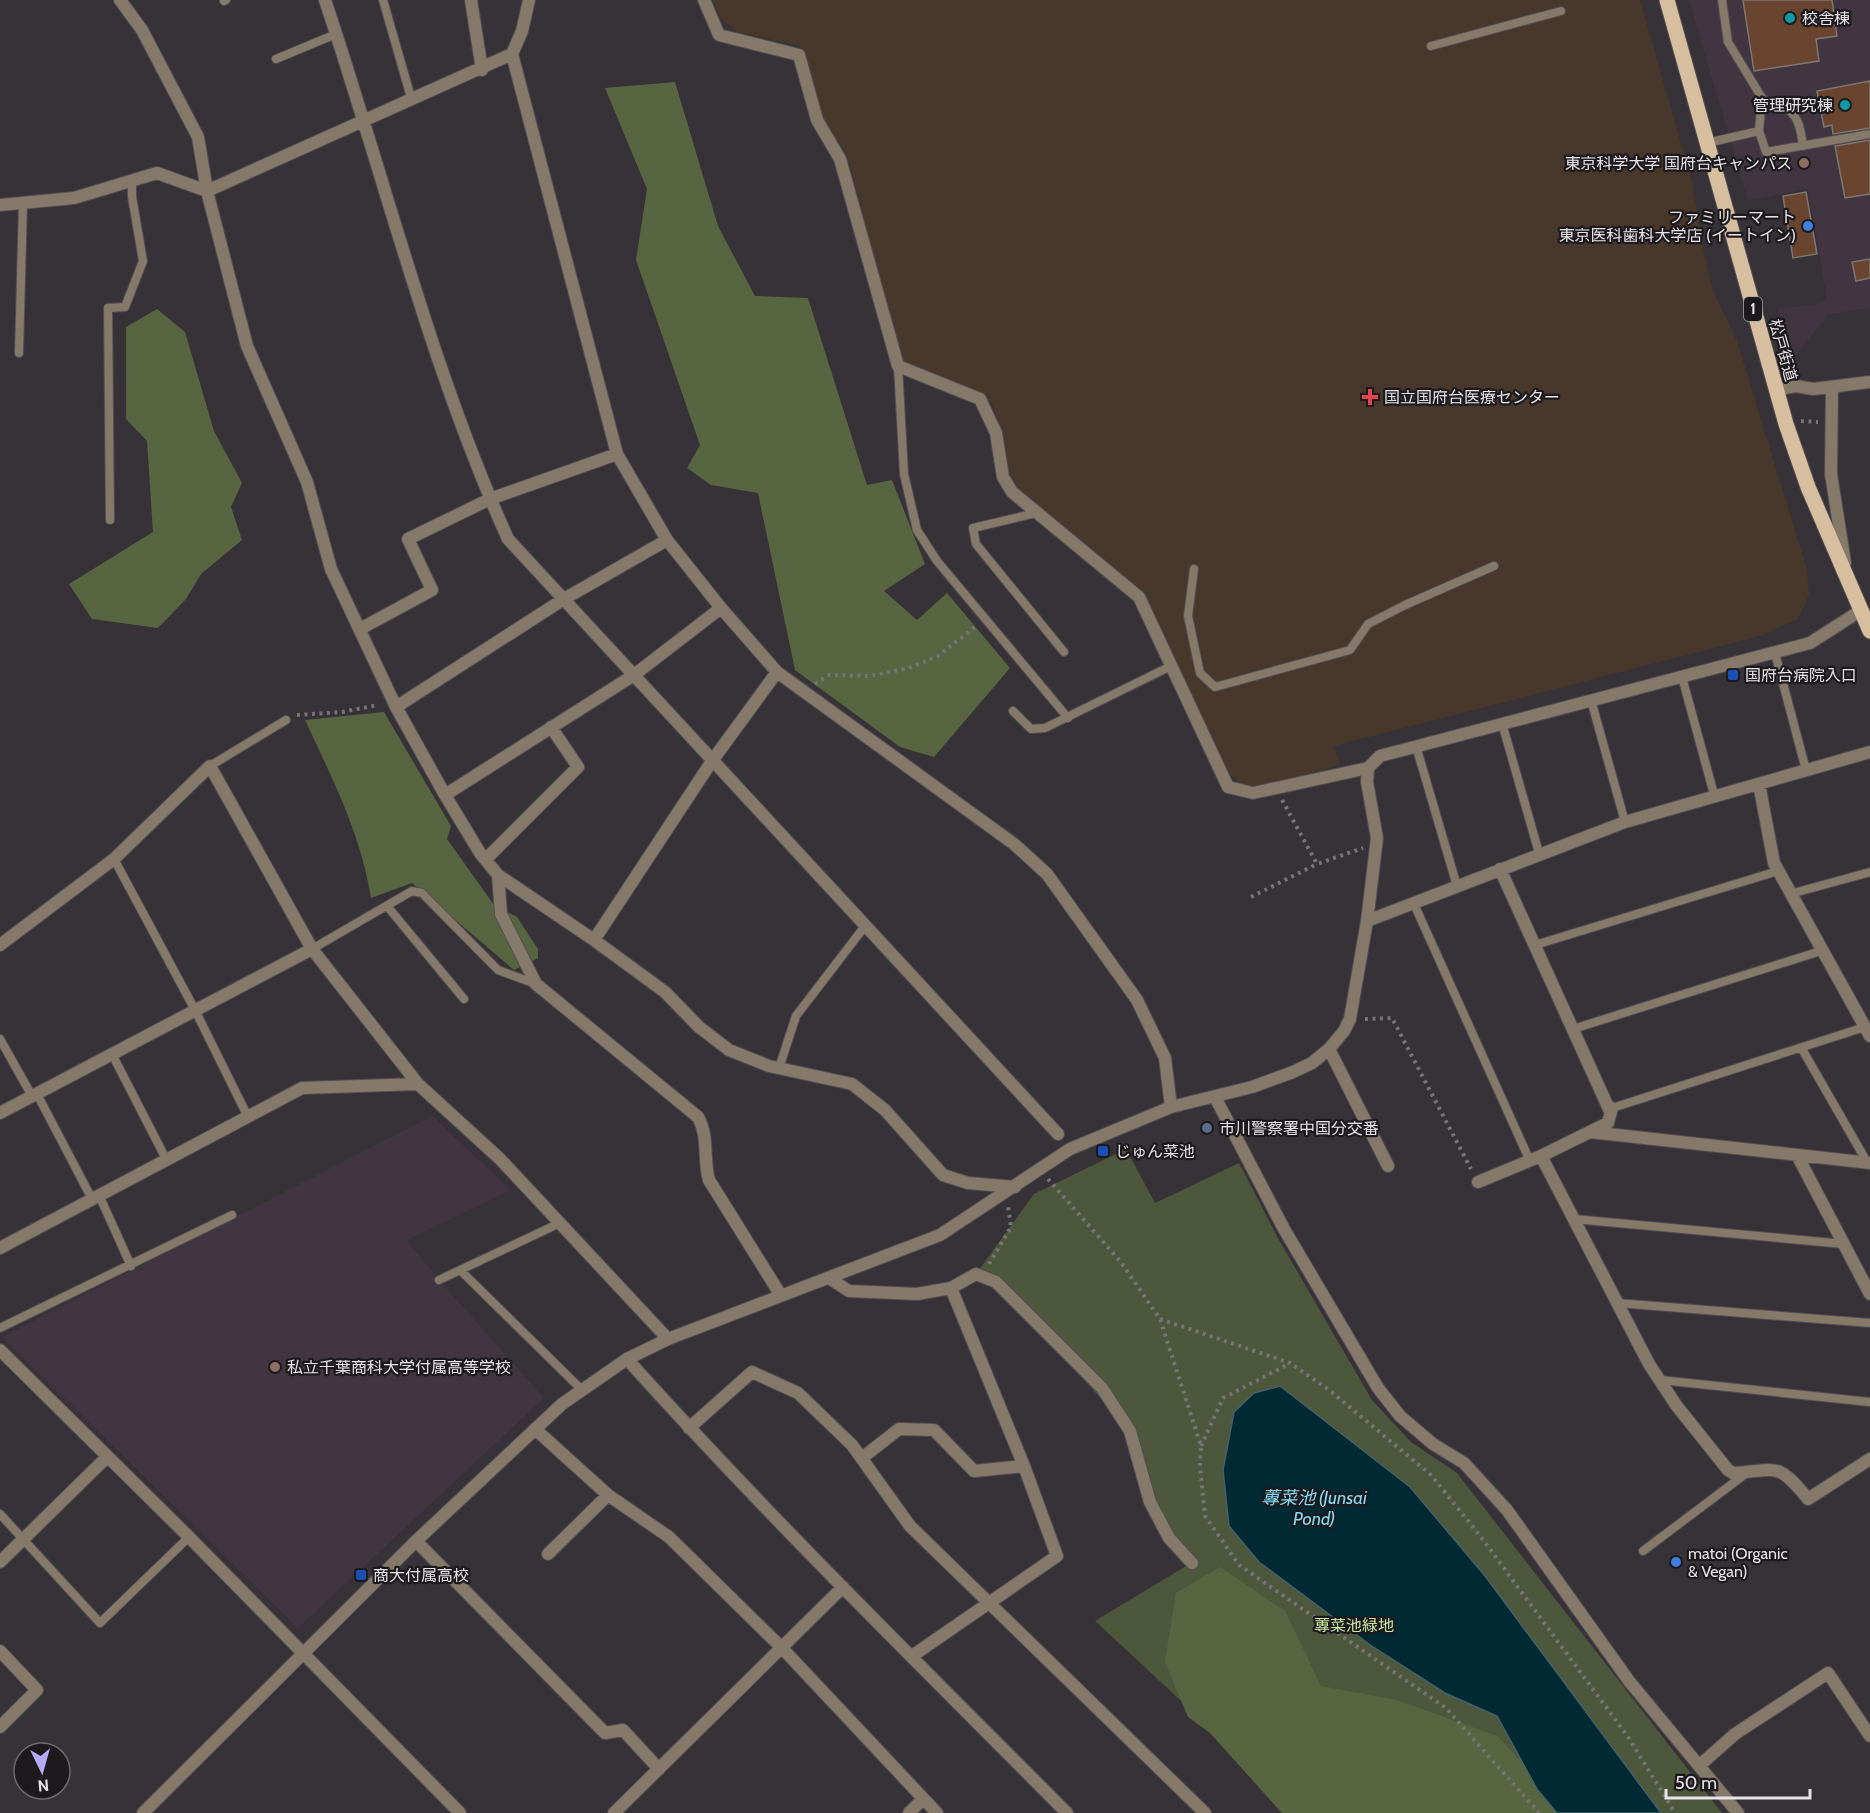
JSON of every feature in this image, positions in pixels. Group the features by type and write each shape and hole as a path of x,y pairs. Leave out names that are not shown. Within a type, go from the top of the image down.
{"main road":[{"name":"松戸街道","path":"1667,0 1775,390 1808,488 1870,631"}],"street":[{"path":"120,0 142,30 198,137 207,191 247,346 307,482 331,569 395,704 444,795 486,859 498,875 594,940 665,992 699,1027 729,1050 779,1068 852,1084 885,1110 943,1175 968,1183 1011,1190"},
{"path":"325,0 366,121 419,301 490,499 508,539 1058,1134"},
{"path":"471,0 482,70"},
{"path":"529,0 522,31 512,54 617,454 667,540 721,608 777,672 1014,844 1047,874 1137,1000 1165,1059 1171,1107"},
{"path":"704,0 719,35 799,55 817,120 840,159 898,366 980,399 996,433 1003,477 1012,492 1139,597 1228,787 1253,793 1368,768 1380,756 1810,643 1860,611"},
{"path":"0,205 74,198 157,173 207,191 482,70 512,54"},
{"path":"1775,390 1796,386 1813,389 1832,388 1870,382"},
{"path":"1832,388 1831,474 1851,590"},
{"path":"360,629 432,590 408,539 490,499 617,454"},
{"path":"395,704 564,599 667,540"},
{"path":"444,795 634,675 721,608"},
{"path":"594,940 712,761 777,672"},
{"path":"486,859 578,766 551,727"},
{"path":"1367,921 1625,822 1870,752"},
{"path":"0,945 114,859 210,766 312,949 418,1084 500,1159 668,1339"},
{"path":"143,1813 416,1540 581,1389 627,1359 668,1339 780,1294 829,1278 940,1235 1070,1149 1171,1107 1215,1097 1293,1072 1312,1063 1329,1049 1344,1031 1350,1019 1367,921 1377,848 1375,819 1367,782 1368,768"},
{"path":"1759,784 1778,871 1868,1031"},
{"path":"1478,1182 1536,1158 1608,1123 1611,1108 1500,869"},
{"path":"498,875 501,914 536,984 698,1117 704,1128 705,1166 709,1180 780,1294"},
{"path":"0,1113 312,949"},
{"path":"1329,1049 1388,1166"},
{"path":"0,1248 302,1088 418,1084"},
{"path":"1215,1097 1284,1229 1378,1388 1400,1416 1433,1444 1464,1463 1507,1510 1629,1681 1738,1813"},
{"path":"1590,1132 1868,1163"},
{"path":"1797,1155 1870,1294"},
{"path":"1536,1158 1574,1219 1660,1380 1728,1470 1733,1473 1774,1469 1788,1475 1808,1499 1870,1459"},
{"path":"829,1278 849,1291 917,1294 951,1288 976,1274 996,1282 1102,1388 1130,1431 1150,1502 1169,1538 1192,1563"},
{"path":"912,1656 1057,1556 1024,1466 951,1288"},
{"path":"0,1350 189,1537 460,1813"},
{"path":"627,1359 689,1428 843,1587 1067,1813"},
{"path":"689,1428 752,1372 798,1393 852,1445 910,1526 1205,1813"},
{"path":"535,1429 608,1495 669,1537 782,1648 937,1813"},
{"path":"862,1458 899,1429 934,1430 974,1471 1024,1466"},
{"path":"0,1562 107,1456"},
{"path":"548,1554 608,1495"},
{"path":"416,1540 605,1733 623,1730 659,1769"},
{"path":"614,1813 843,1587"},
{"path":"0,1652 37,1690 0,1727"},
{"path":"1700,1765 1735,1734 1828,1673 1870,1736"},
{"path":"909,1813 924,1799"}],"lane":[{"path":"383,0 412,101"},
{"path":"1722,0 1728,42 1762,98 1773,108 1785,108 1795,116 1803,146"},
{"path":"1431,45 1561,11"},
{"path":"276,59 336,34"},
{"path":"1762,98 1759,131 1766,152 1870,134"},
{"path":"1707,143 1759,131"},
{"path":"110,520 108,308 125,307 143,261 132,197 132,180"},
{"path":"19,353 23,203"},
{"path":"898,366 904,474 917,531 937,561 1068,718"},
{"path":"1036,513 973,528 976,544 1064,652"},
{"path":"1194,569 1188,616 1200,673 1215,687 1350,650 1368,624 1494,566"},
{"path":"1775,653 1806,770"},
{"path":"1013,711 1031,729 1045,728 1171,666"},
{"path":"1682,677 1715,798"},
{"path":"1591,700 1625,822"},
{"path":"210,766 286,720"},
{"path":"1502,723 1539,854"},
{"path":"1416,746 1457,886"},
{"path":"114,859 195,1010 248,1117"},
{"path":"1535,945 1778,871"},
{"path":"1790,894 1870,872"},
{"path":"312,949 412,891 422,893 498,970 536,984"},
{"path":"1414,904 1536,1158"},
{"path":"387,906 464,999"},
{"path":"779,1068 796,1016 865,926"},
{"path":"1573,1029 1824,950"},
{"path":"1611,1108 1868,1031"},
{"path":"0,1039 96,1197 131,1266"},
{"path":"1802,1049 1868,1163"},
{"path":"112,1054 166,1159"},
{"path":"0,1328 232,1215"},
{"path":"1574,1219 1844,1244"},
{"path":"439,1280 560,1223"},
{"path":"461,1271 581,1389"},
{"path":"1617,1303 1870,1323"},
{"path":"1660,1380 1870,1402"},
{"path":"1643,1551 1748,1472"},
{"path":"0,1514 100,1623 189,1537"}],"path":[{"path":"805,692 829,675 869,676 909,668 938,656 985,620"},
{"path":"286,720 299,714 342,712 395,704"},
{"path":"1275,789 1317,864"},
{"path":"1251,897 1317,864 1363,848 1377,848"},
{"path":"1350,1019 1392,1018 1478,1182"},
{"path":"1040,1169 1120,1261 1160,1319 1201,1446 1200,1467 1205,1515 1239,1565 1446,1708 1539,1813"},
{"path":"976,1274 991,1262 1011,1227 1011,1190"},
{"path":"1160,1319 1290,1363 1328,1389 1431,1474 1481,1537 1628,1737 1675,1813"},
{"path":"1201,1446 1224,1398 1290,1363"}],"shaded area":[{"name":"国立国府台医療センター","path":"712,0 1640,0 1692,182 1713,291 1737,341 1807,570 1809,595 1798,619 1760,636 1334,746 1340,765 1260,787 1242,784 1229,773 1144,592 1018,489 1009,472 1003,433 991,402 981,392 902,363 848,158 818,110 800,46 737,32 720,17"},
{"name":"東京科学大学 国府台キャンパス","path":"1689,0 1870,0 1870,308 1829,314 1793,359 1778,309 1823,303 1827,298 1808,189 1748,200"},
{"name":"私立千葉商科大学付属高等学校","path":"432,1116 511,1190 407,1240 439,1280 544,1398 298,1628 2,1337"}],"green space":[{"path":"675,82 718,226 755,296 808,298 867,485 892,480 925,564 884,591 917,620 947,593 1010,668 934,757 900,747 795,670 758,493 711,485 687,468 700,445 636,260 647,189 605,88"},
{"path":"157,309 185,332 214,431 242,483 231,507 242,540 201,574 186,599 158,628 92,619 69,584 153,532 147,441 126,419 126,327"},
{"path":"384,712 451,826 447,839 494,905 517,917 538,949 538,958 514,970 412,883 371,898 353,829 305,720"},
{"name":"蓴菜池緑地","path":"1126,1149 1155,1203 1239,1163 1279,1240 1372,1400 1411,1442 1457,1473 1722,1813 1302,1813 1095,1621 1191,1563 1169,1538 1130,1431 996,1282 976,1274 1034,1194"},
{"path":"1220,1567 1285,1611 1321,1686 1397,1700 1497,1736 1572,1813 1282,1813 1210,1733 1188,1717 1165,1662 1176,1593"}],"water":[{"name":"蓴菜池 (Junsai Pond)","path":"1280,1386 1410,1487 1485,1576 1661,1813 1557,1813 1537,1789 1497,1716 1445,1693 1373,1647 1259,1562 1229,1526 1223,1470 1234,1412 1254,1393"}],"building":[{"name":"校舎棟","path":"1743,0 1832,0 1837,36 1816,39 1819,61 1754,71"},
{"name":"管理研究棟","path":"1870,81 1870,128 1833,134 1832,125 1824,127 1817,91"},
{"path":"1870,140 1870,194 1845,198 1835,146"},
{"path":"1806,192 1817,254 1793,258 1783,196"},
{"path":"1870,259 1870,278 1856,281 1852,262"}],"place":[{"name":"校舎棟","path":"1790,18"},
{"name":"管理研究棟","path":"1845,105"},
{"name":"東京科学大学 国府台キャンパス","path":"1804,163"},
{"name":"ファミリーマート 東京医科歯科大学店 (イートイン)","path":"1808,226"},
{"name":"国立国府台医療センター","path":"1370,397"},
{"name":"国府台病院入口","path":"1733,675"},
{"name":"市川警察署中国分交番","path":"1207,1128"},
{"name":"じゅん菜池","path":"1103,1151"},
{"name":"私立千葉商科大学付属高等学校","path":"275,1367"},
{"name":"matoi (Organic & Vegan)","path":"1676,1562"},
{"name":"商大付属高校","path":"361,1575"}]}
